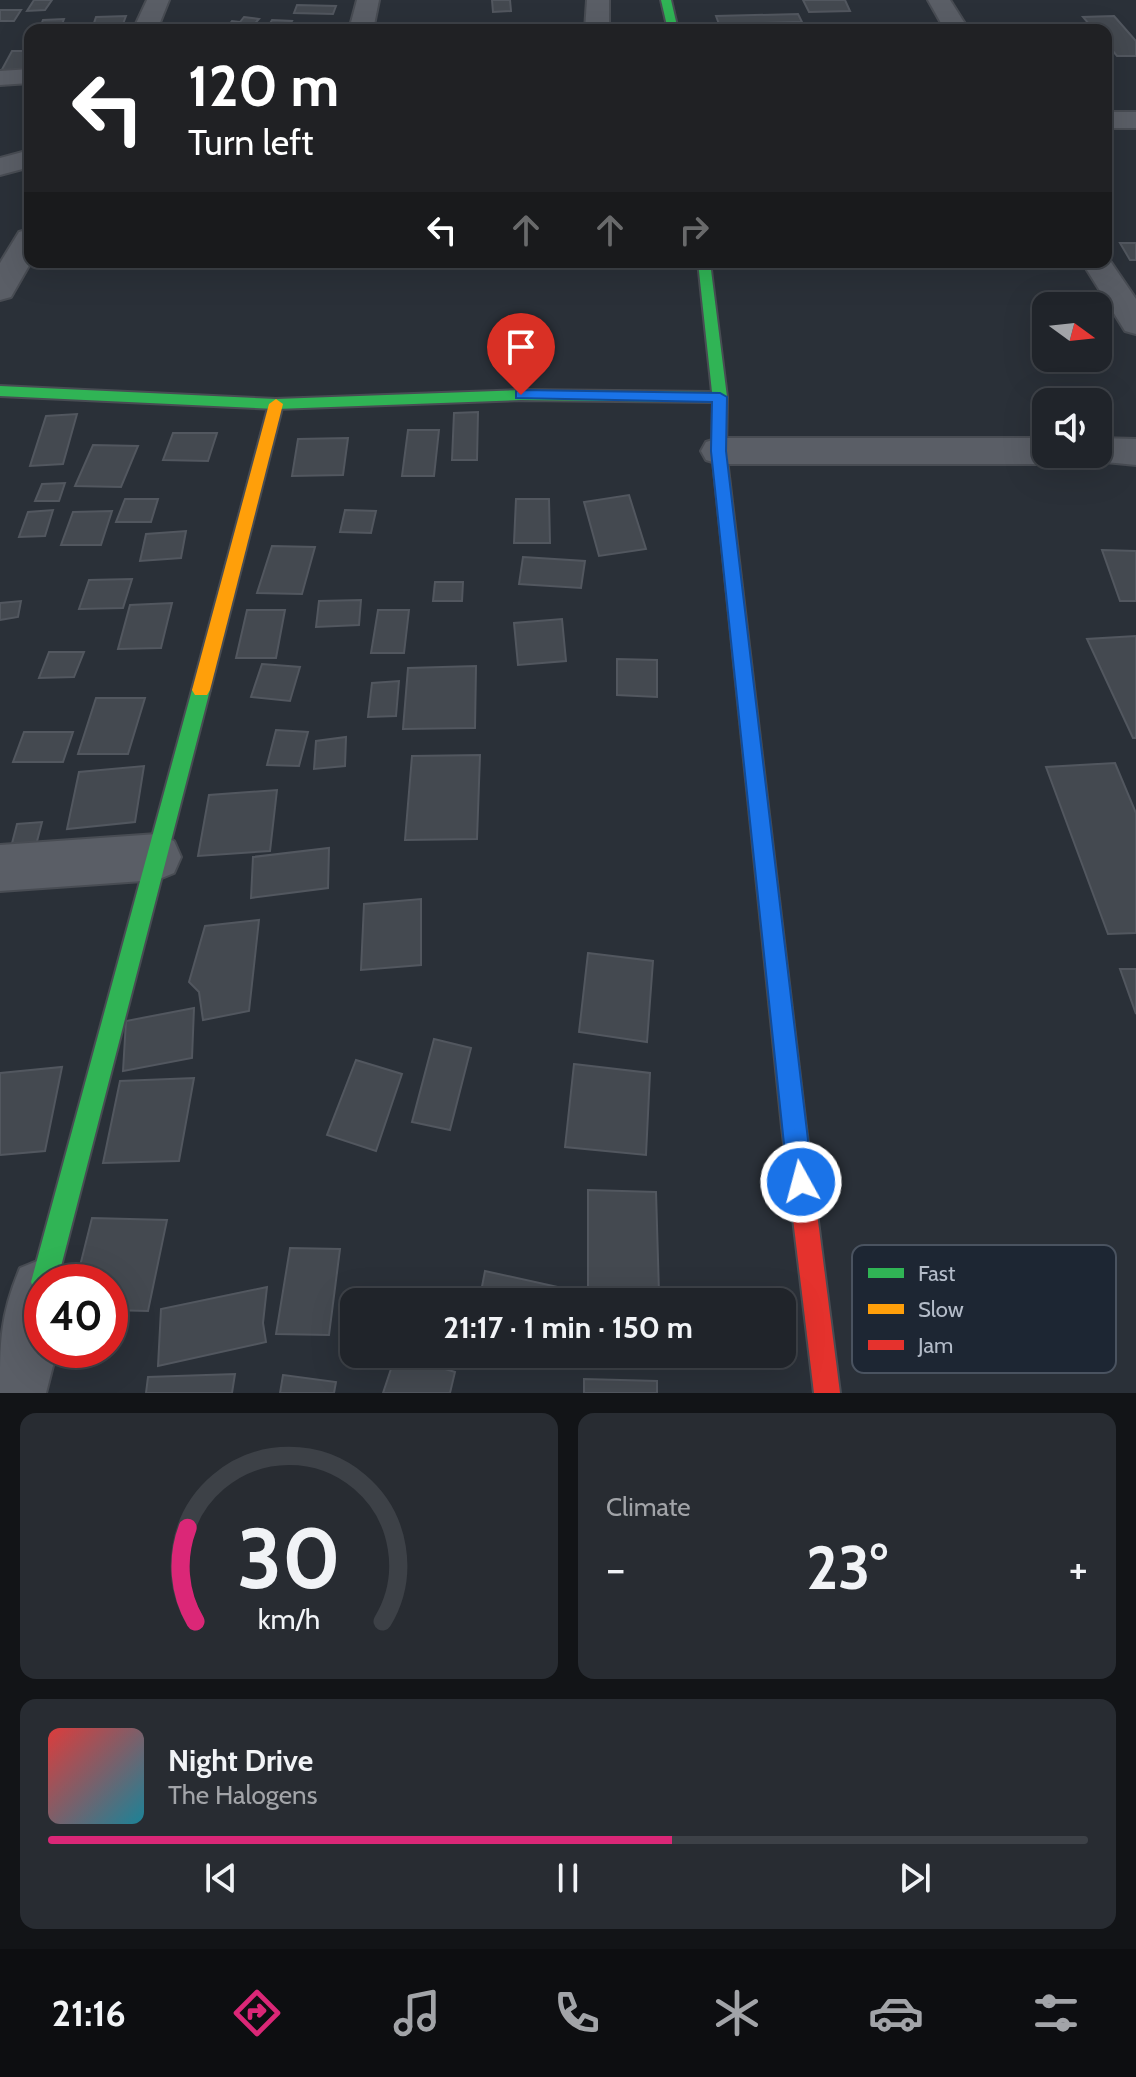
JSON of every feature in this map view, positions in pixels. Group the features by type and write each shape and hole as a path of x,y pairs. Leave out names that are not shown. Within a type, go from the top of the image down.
{"street":[{"path":"148,24 158,0"},
{"path":"362,24 368,0"},
{"path":"597,24 598,0"},
{"path":"666,0 670,24"},
{"path":"939,0 953,24"},
{"path":"0,78 24,76"},
{"path":"1112,120 1136,120"},
{"path":"0,167 24,160"},
{"path":"0,290 24,248"},
{"path":"705,268 720,397 719,451 775,972 827,1393"},
{"path":"1101,268 1136,324"},
{"path":"0,391 276,404 521,395 720,397"},
{"path":"49,1264 276,404"},
{"path":"719,451 1032,451"},
{"path":"1112,451 1136,452"},
{"path":"0,868 157,857"},
{"path":"13,1393 24,1354"}],"building":[{"path":"34,0 52,0 45,10 27,11"},
{"path":"492,0 510,0 511,11 493,12"},
{"path":"803,0 845,0 850,11 809,12"},
{"path":"297,5 336,6 333,14 294,13"},
{"path":"0,10 21,10 14,21 0,21"},
{"path":"798,14 802,22 719,24 716,16"},
{"path":"126,16 123,24 94,24 96,17"},
{"path":"1114,16 1136,41 1136,56 1117,56 1112,50 1112,24 1089,24 1083,17"},
{"path":"244,17 259,19 254,24 230,24 232,21 240,22"},
{"path":"64,19 62,24 41,24 43,20"},
{"path":"272,20 292,21 290,24 270,24"},
{"path":"12,51 24,51 22,72 0,73"},
{"path":"1120,243 1136,243 1136,260 1130,260"},
{"path":"478,412 477,460 452,460 454,413"},
{"path":"77,414 63,464 30,466 46,416"},
{"path":"408,430 439,430 434,476 402,476"},
{"path":"173,433 217,433 208,461 163,460"},
{"path":"348,438 343,475 292,476 298,439"},
{"path":"93,445 138,446 121,487 75,486"},
{"path":"65,483 59,501 35,501 42,484"},
{"path":"629,495 646,549 599,556 584,502"},
{"path":"125,499 158,499 151,522 116,522"},
{"path":"516,499 549,499 550,543 514,543"},
{"path":"53,510 45,536 19,537 28,512"},
{"path":"345,510 376,511 371,533 340,532"},
{"path":"112,511 101,545 61,545 73,512"},
{"path":"186,531 181,558 140,561 146,534"},
{"path":"272,546 315,547 302,594 257,593"},
{"path":"1102,550 1136,551 1136,601 1120,601"},
{"path":"523,557 585,561 581,588 519,584"},
{"path":"132,579 123,608 79,609 89,580"},
{"path":"435,582 463,582 462,601 433,601"},
{"path":"361,600 359,625 316,627 319,601"},
{"path":"21,601 18,617 0,620 0,603"},
{"path":"172,603 161,648 118,649 130,605"},
{"path":"247,610 285,610 276,658 236,658"},
{"path":"378,610 409,610 404,653 371,653"},
{"path":"562,619 566,661 518,665 514,623"},
{"path":"1136,636 1136,738 1133,738 1087,639"},
{"path":"49,652 84,652 74,677 39,678"},
{"path":"617,659 657,660 657,697 617,695"},
{"path":"262,664 300,667 290,701 251,697"},
{"path":"476,666 475,728 403,729 408,668"},
{"path":"399,681 396,716 368,717 372,683"},
{"path":"96,698 145,698 128,754 78,754"},
{"path":"276,730 308,732 299,766 267,765"},
{"path":"24,732 73,732 63,762 13,762"},
{"path":"346,737 345,766 314,769 316,741"},
{"path":"480,755 477,839 405,840 412,756"},
{"path":"1115,763 1136,813 1136,933 1108,934 1046,767"},
{"path":"144,766 135,822 67,829 79,772"},
{"path":"277,790 270,851 198,856 209,795"},
{"path":"42,822 35,849 10,851 17,824"},
{"path":"329,848 328,888 251,898 253,857"},
{"path":"421,899 421,965 361,970 364,904"},
{"path":"259,920 249,1011 203,1020 199,992 189,982 205,926"},
{"path":"588,953 653,961 647,1042 579,1032"},
{"path":"1120,969 1136,969 1136,1014"},
{"path":"194,1008 192,1058 123,1071 126,1021"},
{"path":"434,1039 471,1048 450,1130 412,1122"},
{"path":"356,1060 402,1074 376,1151 327,1135"},
{"path":"574,1064 650,1073 646,1155 565,1147"},
{"path":"62,1067 45,1151 0,1155 0,1073"},
{"path":"194,1078 179,1161 103,1163 120,1081"},
{"path":"588,1190 656,1192 659,1288 588,1288"},
{"path":"92,1218 167,1220 148,1311 128,1310 128,1264 80,1264"},
{"path":"290,1248 340,1249 329,1335 276,1334"},
{"path":"485,1271 562,1288 482,1288"},
{"path":"267,1287 263,1323 266,1342 158,1366 161,1309"},
{"path":"391,1368 442,1368 455,1372 450,1393 383,1393"},
{"path":"235,1374 232,1393 146,1393 148,1377"},
{"path":"283,1375 336,1382 334,1393 280,1393"},
{"path":"584,1379 657,1381 657,1393 584,1393"}],"traffic: fast":[{"path":"666,0 672,24"},
{"path":"705,268 720,397 719,451 794,1127"},
{"path":"0,391 276,404 521,395 720,397"},
{"path":"49,1264 201,690"}],"traffic: slow":[{"path":"201,690 276,404"}],"traffic: jam":[{"path":"794,1127 827,1393"}],"route":[{"path":"521,395 644,399 720,397 719,451 775,972 801,1182"}]}
